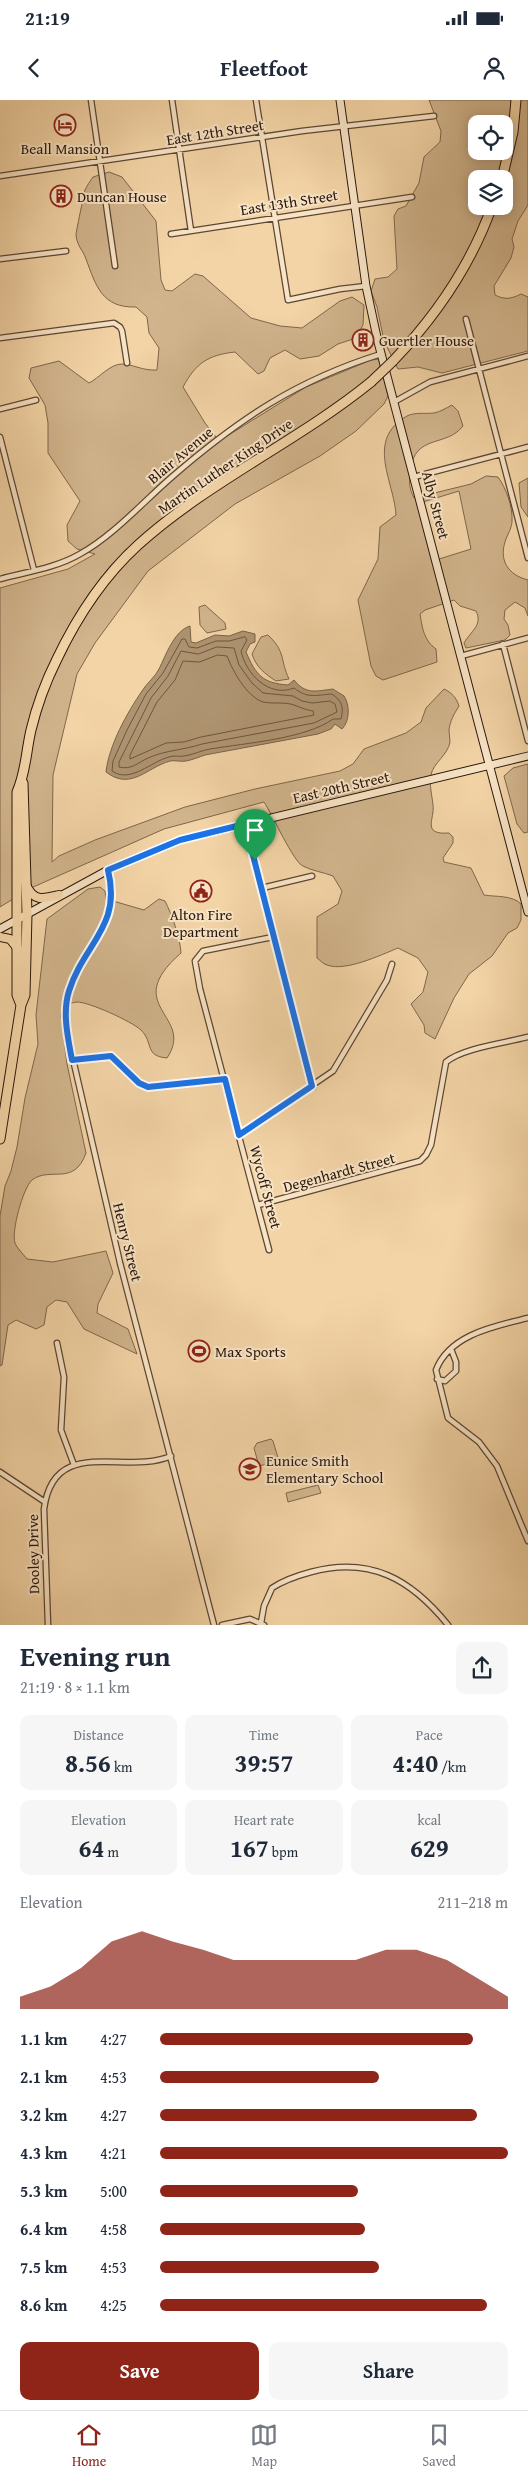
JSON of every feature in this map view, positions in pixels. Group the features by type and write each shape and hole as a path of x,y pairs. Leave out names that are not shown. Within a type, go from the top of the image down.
{"highway":[{"path":"504,170 513,132 516,100"},
{"name":"Martin Luther King Drive","path":"22,780 34,718 54,665 90,602 122,562 154,532 192,504 339,407 371,382 393,361 423,327 448,293 469,257 488,215"},
{"path":"0,1139 20,1005 25,995 27,914 22,780"},
{"path":"20,1005 17,995 17,792 22,780"}],"main road":[{"path":"26,885 32,896 38,899 59,896"},
{"path":"0,937 10,939 18,949"}],"street":[{"path":"91,100 115,266"},
{"path":"172,100 191,231"},
{"path":"256,100 288,300 340,289 366,286"},
{"name":"Alby Street","path":"340,100 366,286 381,354 528,912"},
{"name":"East 12th Street","path":"0,176 344,126 434,116"},
{"name":"East 13th Street","path":"171,234 412,197"},
{"path":"0,259 66,251"},
{"path":"466,319 528,558"},
{"path":"0,338 106,324 117,325 122,331 127,363"},
{"name":"Blair Avenue","path":"0,579 67,561 90,548 196,456 275,400 319,376 381,354"},
{"path":"394,402 421,386 528,356"},
{"path":"0,409 36,400"},
{"path":"0,437 34,570"},
{"path":"414,476 528,447"},
{"path":"460,656 528,638"},
{"path":"503,644 528,741"},
{"name":"East 20th Street","path":"0,929 108,870 180,840 528,756"},
{"path":"245,824 312,1086"},
{"name":"Henry Street","path":"108,870 112,889 107,919 73,981 67,998 66,1026 72,1060 118,1256 214,1625"},
{"path":"262,888 312,876"},
{"name":"Wycoff Street","path":"269,1250 195,966 196,957 203,951 273,937"},
{"path":"239,1135 328,1076 337,1066 386,980 392,964"},
{"name":"Degenhardt Street","path":"258,1205 409,1166 424,1158 432,1138 444,1066 454,1057 528,1037"},
{"path":"72,1060 111,1056 139,1083 148,1087 225,1079"},
{"path":"526,1318 486,1328 451,1349 438,1364 437,1379 448,1418 479,1442 497,1466 528,1540"},
{"path":"57,1343 64,1377 61,1430 74,1464 86,1461 150,1462 171,1456"},
{"path":"437,1379 445,1381 456,1371 456,1362 451,1349"},
{"name":"Dooley Drive","path":"48,1625 44,1524 46,1502 53,1482 74,1464"},
{"path":"0,1472 46,1502"},
{"path":"222,1625 250,1619 262,1624 264,1606 272,1588 298,1576 345,1566 374,1570 400,1581 428,1602 448,1625"}],"shaded area":[{"path":"429,100 528,100 528,205 518,221 512,239 514,247 511,258 494,286 495,295 502,298 521,294 528,297 528,351 442,373 418,367 398,369 384,341 377,307 371,291 375,279 388,277 397,269 394,216 398,209 406,206 419,183 424,157 440,142 441,131"},
{"path":"109,172 122,177 156,221 161,280 165,290 172,291 195,274 203,276 251,318 280,326 302,328 340,301 352,297 364,305 363,325 356,338 338,344 319,356 300,359 285,350 270,358 264,371 258,374 235,352 217,355 198,366 183,387 205,423 219,441 306,387 371,360 379,359 388,396 384,404 356,431 320,456 235,504 148,571 95,643 77,674 53,775 52,862 59,856 95,840 185,807 255,789 340,771 353,764 364,749 406,733 421,722 426,708 444,689 457,700 459,706 450,724 449,747 431,775 432,829 440,833 449,833 453,837 453,843 443,858 444,862 471,868 484,895 509,898 521,904 521,920 517,928 508,933 492,956 469,974 454,998 435,1039 425,1033 424,1025 411,1004 423,992 428,972 418,958 398,948 353,965 335,967 323,963 317,958 317,917 338,904 342,891 333,876 310,869 299,863 264,802 164,829 31,888 0,907 0,588 68,569 95,554 77,549 68,541 67,525 80,501 48,453 48,423 45,405 29,378 31,368 59,361 89,383 109,369 122,364 157,370 159,348 149,333 147,317 136,307 115,304 102,294 93,278 76,235 85,190 93,177"},
{"path":"452,405 458,411 463,426 456,433 432,442 418,451 413,459 410,471 412,494 414,498 471,484 486,476 498,477 508,498 512,516 511,526 504,547 504,560 510,570 521,578 528,580 528,616 525,608 515,602 505,610 504,619 508,625 510,635 505,640 466,648 464,643 477,624 478,616 476,611 460,606 454,600 425,610 420,614 424,633 436,649 437,662 383,680 376,676 371,666 358,600 378,559 380,527 396,515 385,462 387,437 394,426 407,416 441,411","holes":["459,491 471,549 439,559 423,502"]},
{"path":"528,478 528,517 521,507 519,483"},
{"path":"205,605 225,623 226,629 207,633 200,625 199,607"},
{"path":"268,635 278,646 289,679 276,681 261,670 254,659 252,654 261,637"},
{"path":"528,764 528,832 524,833 517,824 504,776 513,768"},
{"path":"100,887 105,891 106,899 144,910 159,899 165,901 168,907 177,933 181,953 164,971 157,986 157,999 173,1031 173,1043 167,1058 160,1057 152,1052 141,1030 120,1017 83,1003 74,1002 62,1007 61,1016 67,1064 86,1153 75,1170 68,1173 39,1176 32,1180 25,1192 16,1220 14,1237 16,1245 27,1259 53,1262 106,1251 113,1273 98,1304 97,1313 128,1329 137,1354 84,1329 67,1302 56,1300 47,1307 44,1325 36,1329 16,1320 8,1325 2,1365 0,1366 0,1216 5,1186 17,1147 25,1098 38,1044 36,1015 47,919 88,889"},
{"path":"271,1439 279,1461 259,1466 254,1448 257,1443"},
{"path":"318,1485 321,1493 288,1502 286,1493"}],"water":[{"path":"190,626 191,642 196,643 215,635 229,636 243,631 255,634 255,642 250,644 246,652 257,672 266,680 279,684 288,685 294,680 298,685 307,690 321,691 333,689 344,696 347,704 348,717 345,726 342,729 335,724 331,729 318,734 205,755 186,761 170,761 131,779 115,777 106,772 115,740 130,709 157,672 175,638"}],"place":[{"name":"Beall Mansion","path":"65,125"},
{"name":"Duncan House","path":"61,196"},
{"name":"Guertler House","path":"363,340"},
{"name":"Alton Fire Department","path":"201,891"},
{"name":"Max Sports","path":"199,1351"},
{"name":"Eunice Smith Elementary School","path":"250,1469"}],"route":[{"path":"245,824 255,860 290,1007 312,1086 239,1135 225,1079 152,1088 139,1083 111,1056 105,1055 72,1060 66,1026 66,1007 69,990 73,981 102,931 109,913 112,889 108,870 141,854 180,840 245,824"}]}
